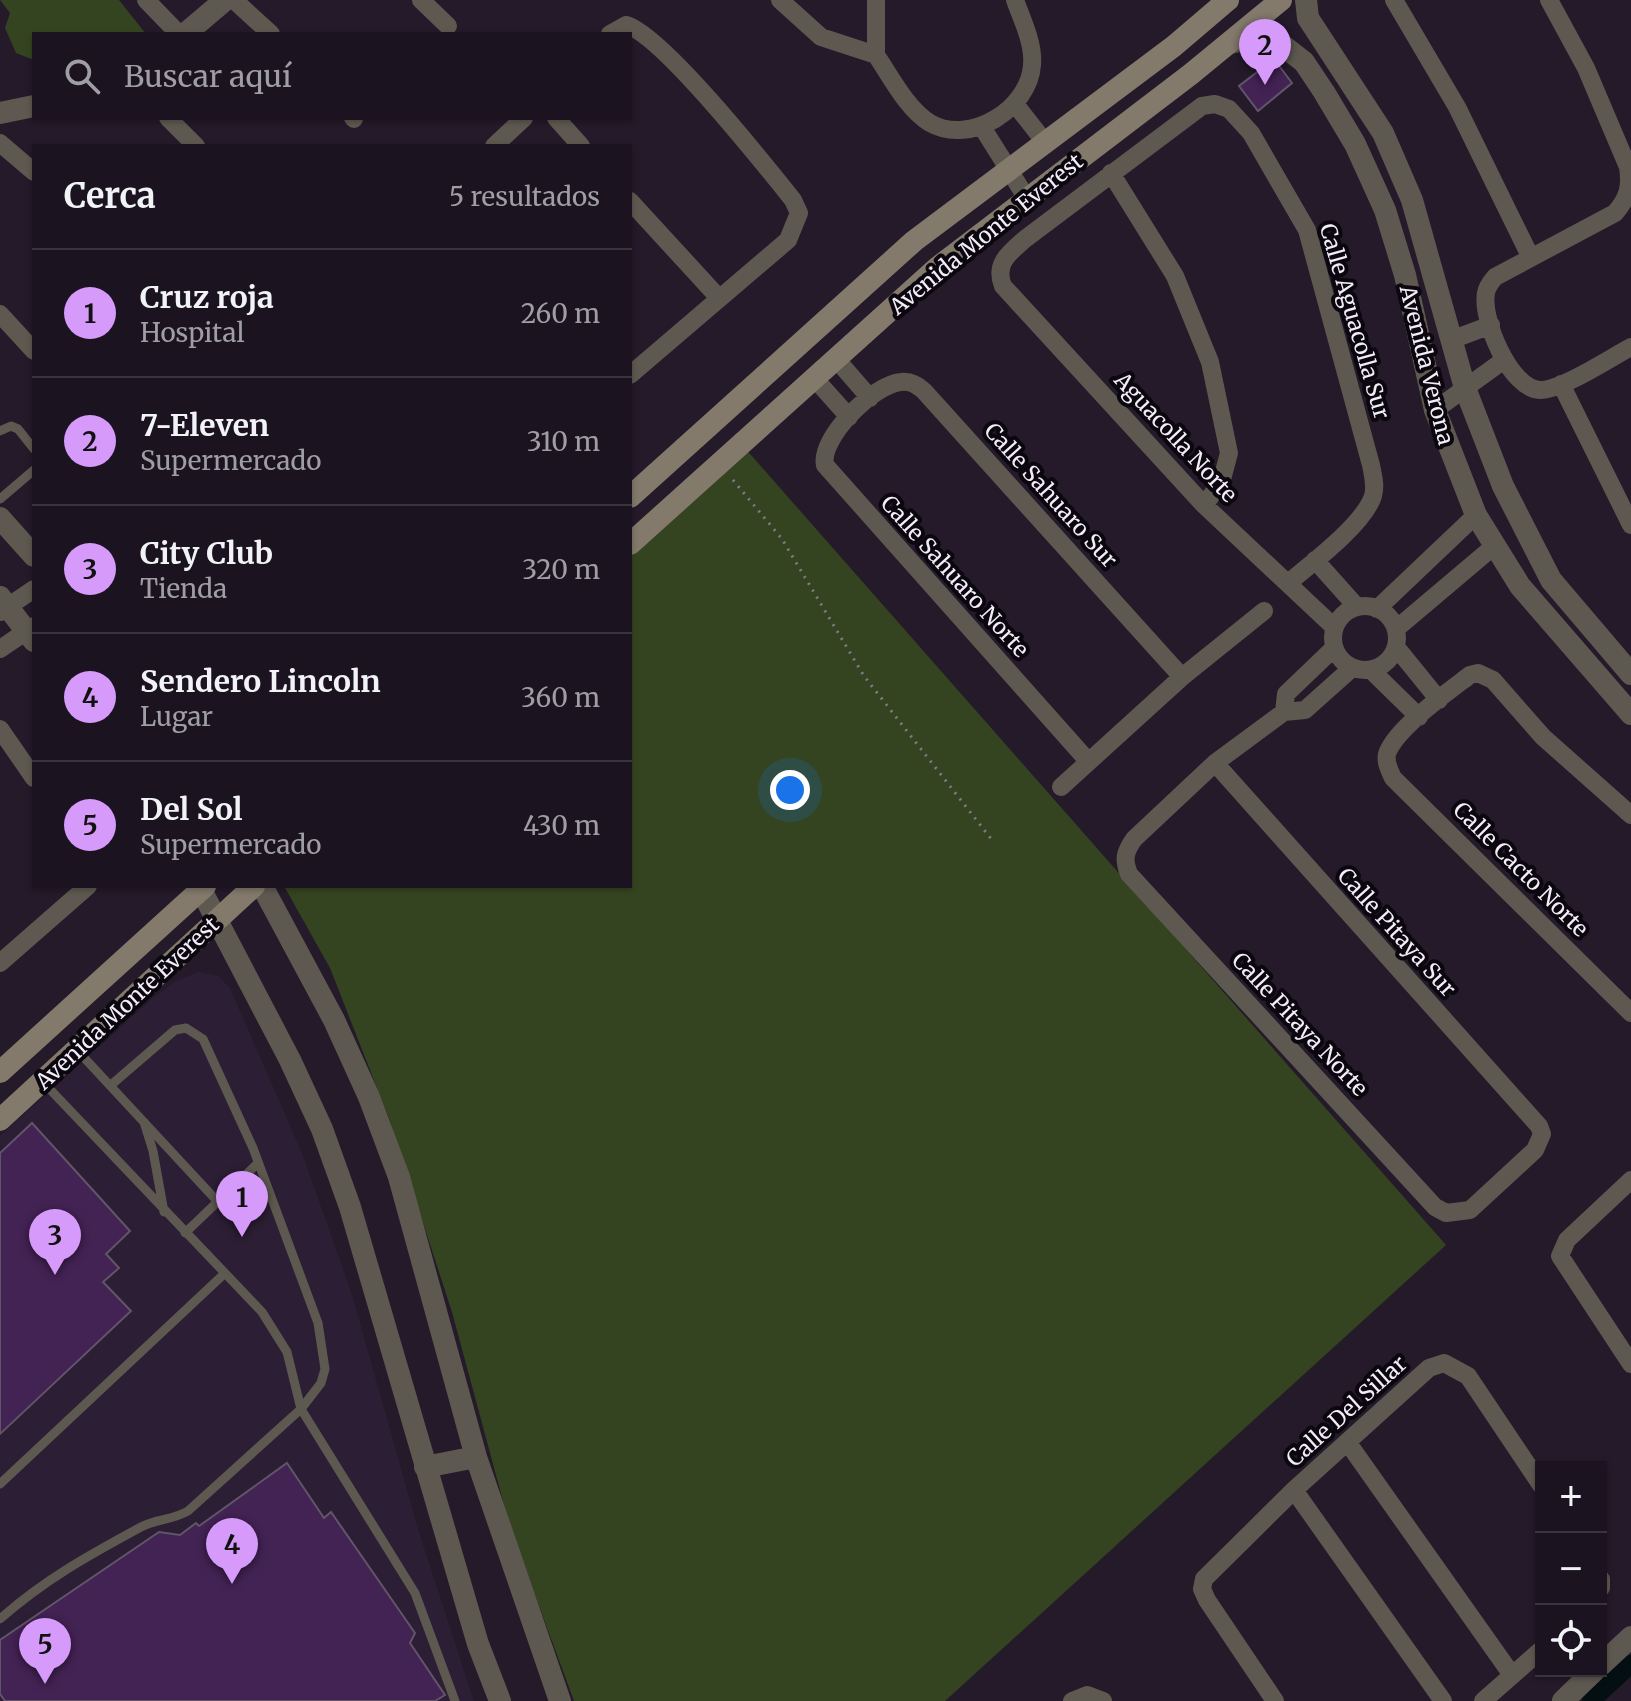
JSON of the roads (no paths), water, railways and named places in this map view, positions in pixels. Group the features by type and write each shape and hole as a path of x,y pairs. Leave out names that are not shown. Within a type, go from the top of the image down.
{"main road":[{"name":"Avenida Monte Everest","path":"632,495 914,241 1227,0"},
{"name":"Avenida Monte Everest","path":"632,542 938,267 1230,43 1281,0"},
{"path":"1138,71 1158,99"},
{"path":"793,353 815,379"},
{"name":"Avenida Monte Everest","path":"0,1072 201,888"},
{"name":"Avenida Monte Everest","path":"0,1120 252,888"}],"street":[{"path":"146,0 180,32"},
{"path":"185,32 225,0"},
{"path":"234,0 269,32"},
{"path":"421,0 448,26"},
{"path":"780,0 821,37 876,55 913,106 929,123 944,128 982,127 1015,104 1026,87 1033,66 1030,43 1015,0"},
{"path":"876,0 876,55"},
{"name":"Avenida Verona","path":"1306,0 1308,18 1383,133 1400,173 1428,254 1465,388 1503,486 1551,580 1631,674"},
{"path":"1394,0 1457,107 1530,256"},
{"path":"1549,0 1586,68 1628,167 1631,183 1626,200 1615,213 1495,277 1486,289 1485,302 1504,360 1516,379 1529,387 1542,390 1561,384 1631,347"},
{"path":"618,30 637,28 653,42 729,123 793,200 799,213 788,240 632,373"},
{"name":"Avenida Verona","path":"1230,43 1250,39 1277,41 1304,62 1355,144 1385,210 1405,275 1435,410 1476,515 1493,547 1520,586 1631,714"},
{"path":"1304,62 1326,42"},
{"path":"1015,104 1044,141"},
{"name":"Calle Aguacolla Sur","path":"1111,173 1202,106 1215,104 1229,109 1251,133 1307,230 1375,485 1372,499 1362,514 1315,560"},
{"path":"0,113 32,106"},
{"path":"170,120 194,144"},
{"path":"496,144 522,120"},
{"path":"558,120 579,144"},
{"path":"982,127 1026,197"},
{"path":"0,143 32,170"},
{"path":"1111,173 1175,276 1210,362 1229,453 1221,483 1204,505"},
{"name":"Aguacolla Norte","path":"1111,173 1005,256 1000,268 1003,286 1204,505 1334,627"},
{"path":"632,203 719,298"},
{"path":"0,314 32,349"},
{"path":"1451,340 1491,325"},
{"path":"837,360 859,407"},
{"path":"1435,410 1504,360"},
{"path":"815,379 859,407"},
{"name":"Calle Sahuaro Sur","path":"859,407 898,382 907,381 924,391 1182,677"},
{"path":"1561,384 1631,525"},
{"name":"Calle Sahuaro Norte","path":"859,407 825,449 825,465 1088,761"},
{"path":"1476,515 1377,609 1357,607 1348,611 1334,627 1334,648 1344,664 1362,669 1419,717 1470,675 1478,673 1493,680 1543,737 1631,815"},
{"path":"0,518 32,554"},
{"path":"1215,763 1284,712 1305,710 1362,669 1387,662 1396,638 1493,547"},
{"path":"1288,583 1315,560 1357,607"},
{"path":"0,649 31,632 2,605 32,590"},
{"path":"1377,609 1439,700"},
{"path":"1061,787 1182,677 1264,611"},
{"path":"1284,712 1286,694 1334,648"},
{"name":"Calle Cacto Norte","path":"1419,717 1387,754 1387,766 1393,778 1631,1013"},
{"path":"0,729 32,775"},
{"name":"Calle Pitaya Norte","path":"1215,763 1126,850 1124,862 1129,874 1435,1207 1446,1213 1459,1214"},
{"name":"Calle Pitaya Sur","path":"1215,763 1535,1118 1542,1134 1535,1150 1470,1210 1459,1214"},
{"path":"2,957 86,888"},
{"path":"202,888 322,1129 350,1207 478,1644 500,1701"},
{"path":"263,888 334,1020 374,1110 424,1261 476,1457 560,1701"},
{"path":"1631,1180 1567,1240 1560,1256 1631,1364"},
{"name":"Calle Del Sillar","path":"1275,1701 1207,1600 1202,1589 1204,1579 1294,1490 1429,1368 1444,1363 1468,1376 1535,1476"},
{"path":"1348,1443 1507,1688"},
{"path":"425,1467 476,1457"},
{"path":"1294,1490 1443,1701"},
{"path":"1607,1659 1631,1637"},
{"path":"1483,1701 1507,1688 1535,1657"},
{"path":"1563,1701 1588,1677"},
{"path":"1072,1701 1087,1695 1101,1700"}],"lane":[{"path":"0,431 11,426 18,429 32,446"},
{"path":"0,499 32,472"},
{"path":"0,1619 38,1585 142,1527 170,1520 188,1511 301,1409 321,1383 325,1355 302,1276 258,1163 203,1039 196,1031 175,1030 111,1085"},
{"path":"77,1050 218,1202"},
{"path":"42,1081 262,1312 287,1352 301,1409 415,1593 455,1701"},
{"path":"143,1119 153,1151 164,1212"},
{"path":"185,1233 258,1163"},
{"path":"0,1484 224,1274"}],"waterway":[{"path":"1591,1701 1631,1664"}],"place":[{"name":"7-Eleven","path":"1265,85"},
{"name":"Cruz roja","path":"242,1237"},
{"name":"City Club","path":"55,1275"},
{"name":"Sendero Lincoln","path":"232,1584"},
{"name":"Del Sol","path":"45,1684"}]}
